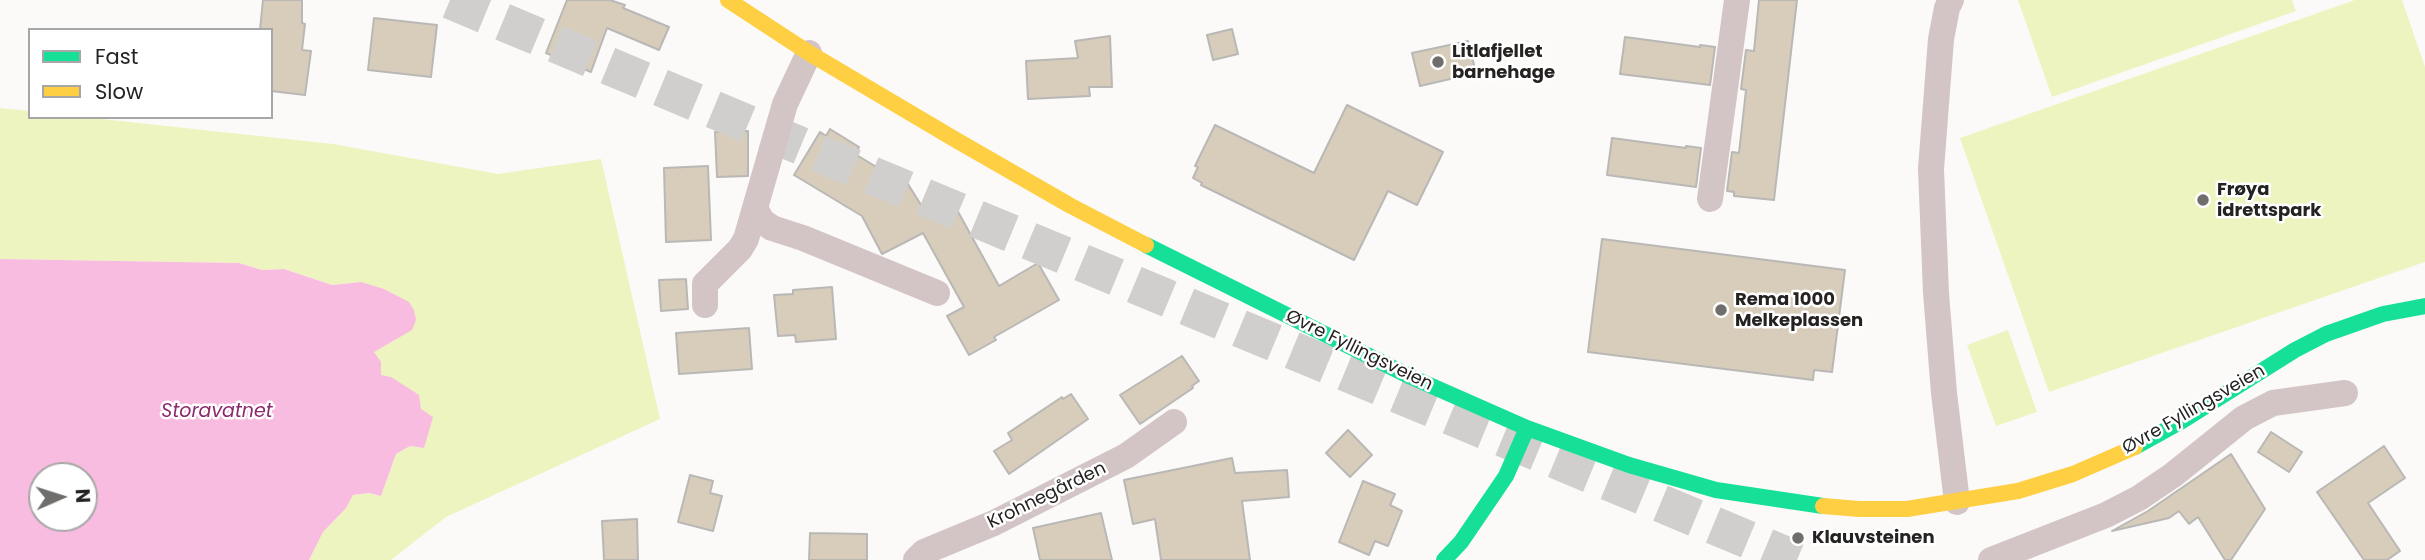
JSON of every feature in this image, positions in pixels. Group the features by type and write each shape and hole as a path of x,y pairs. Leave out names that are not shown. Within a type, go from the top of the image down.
{"main road":[{"name":"Øvre Fyllingsveien","path":"728,0 809,52 1071,206 1220,283 1409,376 1527,428 1629,465 1716,490 1812,505 1859,509 1907,509 2018,491 2073,474 2135,447 2326,334 2383,314 2425,306"},
{"path":"1444,560 1461,542 1506,476 1527,428"}],"street":[{"path":"1710,199 1737,0"},
{"path":"1945,3 1931,169 1938,317 1957,502"},
{"path":"705,305 705,284 746,239 785,104 809,52"},
{"path":"755,208 762,221 772,228 803,237 937,293"},
{"name":"Øvre Fyllingsveien","path":"1991,560 2106,515 2139,498 2174,475 2244,418 2273,403 2345,393"},
{"name":"Krohnegården","path":"916,560 925,552 994,523 1126,456 1174,422"}],"green space":[{"path":"2018,0 2292,0 2296,11 2052,97"},
{"name":"Frøya idrettspark","path":"2355,0 2402,0 2425,67 2425,262 2049,392 1960,138"},
{"path":"0,108 28,111 28,119 102,119 333,144 498,174 601,159 660,419 446,517 391,560 309,560 323,532 346,508 353,495 369,493 381,496 396,454 410,446 424,448 421,409 380,376 373,351 394,341 361,282 332,285 284,269 262,270 239,263 0,259"},
{"path":"2008,330 2037,412 1996,426 1967,345"}],"water":[{"name":"Storavatnet","path":"0,259 239,263 262,270 284,269 332,285 361,282 384,289 409,302 416,320 412,330 374,352 381,362 381,375 391,377 419,395 421,409 433,417 424,448 410,446 396,454 381,496 369,493 353,495 346,508 323,532 309,560 0,560"}],"building":[{"path":"263,0 302,0 302,23 305,24 302,50 311,51 305,95 273,91 273,28 260,28"},
{"path":"567,0 610,0 669,27 659,50 607,28 591,72 546,53"},
{"path":"1759,0 1797,0 1774,200 1734,196 1734,192 1727,191 1732,152 1739,153 1746,90 1741,89 1746,50 1754,51"},
{"path":"374,18 437,25 431,77 368,70"},
{"path":"1232,29 1238,54 1213,60 1207,35"},
{"path":"1110,36 1112,87 1089,87 1090,96 1028,99 1026,61 1078,58 1075,41"},
{"path":"1625,37 1715,47 1710,85 1620,74"},
{"path":"1468,41 1476,73 1420,86 1412,53"},
{"path":"1347,105 1443,152 1417,205 1388,191 1354,260 1201,185 1202,183 1193,178 1198,167 1195,166 1215,125 1314,173"},
{"path":"830,129 859,147 855,154 888,174 898,168 926,213 951,199 999,286 1038,263 1059,300 994,337 996,340 969,355 947,316 964,307 923,233 882,254 862,216 794,175 820,132 826,136"},
{"path":"748,131 748,176 717,177 715,132"},
{"path":"1612,138 1701,148 1696,187 1607,175"},
{"path":"708,166 711,240 666,242 664,168"},
{"path":"1602,239 1845,270 1832,372 1814,370 1813,380 1588,352"},
{"path":"686,279 688,309 661,311 659,280"},
{"path":"832,287 836,339 796,342 795,335 778,336 774,295 793,294 793,290"},
{"path":"749,328 752,369 679,374 676,333"},
{"path":"1182,356 1199,381 1193,388 1140,424 1120,395"},
{"path":"1071,394 1088,419 1009,474 994,451 1012,440 1008,433 1062,397 1063,399"},
{"path":"1348,430 1372,455 1350,477 1326,453"},
{"path":"2271,432 2302,452 2289,472 2258,452"},
{"path":"2384,446 2405,478 2368,503 2400,551 2387,560 2364,560 2317,492"},
{"path":"2231,454 2265,509 2231,560 2225,560 2198,517 2189,524 2179,511 2169,518 2112,531 2148,511"},
{"path":"1232,458 1235,473 1287,470 1289,497 1242,501 1250,560 1161,560 1155,519 1133,524 1124,480"},
{"path":"690,475 713,481 710,493 722,496 713,531 678,522"},
{"path":"1363,481 1395,494 1390,505 1402,511 1388,546 1375,541 1369,555 1339,542"},
{"path":"1101,513 1112,560 1040,560 1033,528"},
{"path":"637,519 638,560 604,560 602,521"},
{"path":"810,533 867,534 867,560 809,560"}],"tunnel":[{"path":"450,0 1797,560"}],"traffic: fast":[{"path":"1146,245 1409,376 1527,428 1629,465 1716,490 1823,506"},
{"path":"2135,447 2326,334 2383,314 2425,306"},
{"path":"1444,560 1461,542 1506,476 1527,428"}],"traffic: slow":[{"path":"728,0 809,53 956,140 1071,206 1146,245"},
{"path":"1823,506 1907,509 2018,491 2073,474 2135,447"}],"place":[{"name":"Litlafjellet barnehage","path":"1438,62"},
{"name":"Frøya idrettspark","path":"2203,200"},
{"name":"Rema 1000 Melkeplassen","path":"1721,310"},
{"name":"Klauvsteinen","path":"1798,538"}]}
